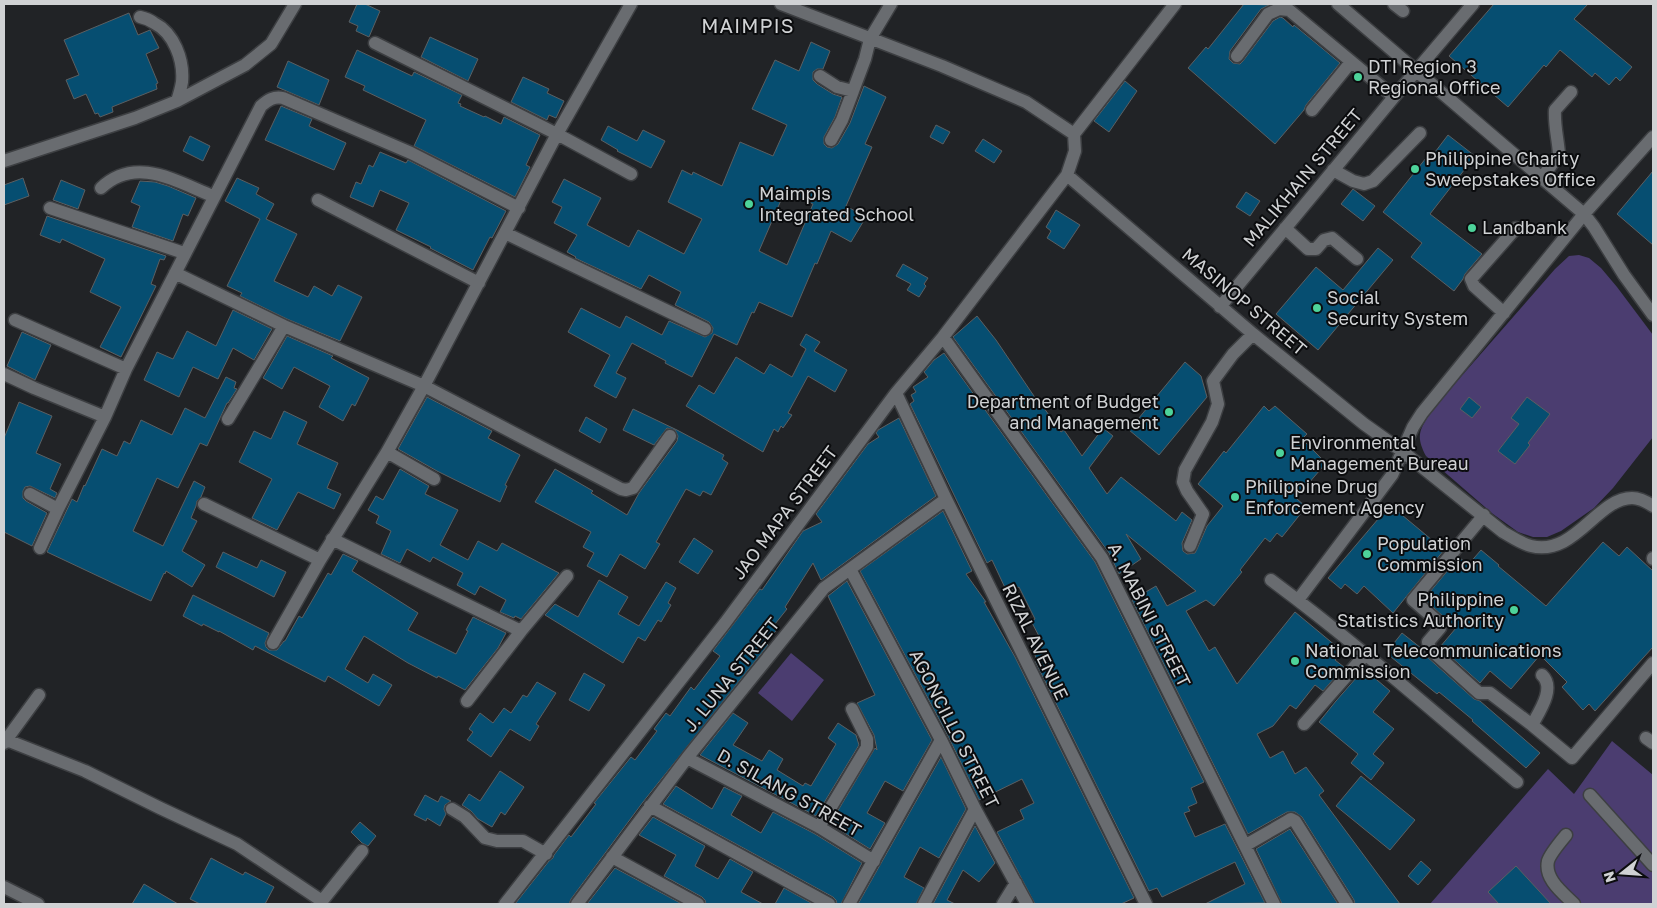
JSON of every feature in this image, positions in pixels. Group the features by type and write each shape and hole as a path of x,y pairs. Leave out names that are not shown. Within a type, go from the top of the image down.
{"street":[{"path":"4,161 135,118 177,101 245,65 271,44 295,4"},
{"path":"273,643 332,539 387,452 424,386 557,134 631,4"},
{"path":"781,4 942,66 1026,102 1074,134 1175,4"},
{"path":"830,140 842,120 865,59 870,39 891,4"},
{"path":"1338,4 1584,214 1653,315"},
{"name":"MALIKHAIN STREET","path":"1220,307 1473,4"},
{"path":"1237,56 1268,14 1279,9 1289,10 1394,97"},
{"path":"140,17 156,23 162,28 176,48 182,62 182,81 177,101"},
{"path":"375,43 557,134 631,174"},
{"path":"1312,110 1351,62"},
{"path":"820,76 836,87 853,91"},
{"path":"1542,178 1559,154 1558,136 1554,124 1555,110 1571,92"},
{"path":"40,548 106,417 126,368 184,253 260,106 266,101 278,97 411,153 519,208"},
{"path":"1333,170 1364,184 1373,181 1420,133"},
{"name":"JAO MAPA STREET","path":"505,904 725,623 896,393 943,337 1067,175 1075,151 1074,134"},
{"path":"1298,600 1392,475 1413,427 1422,413 1584,214 1653,137"},
{"path":"101,188 108,181 129,172 145,172 156,174 214,196"},
{"name":"MASINOP STREET","path":"1067,175 1253,334 1364,424 1402,451 1503,532 1519,542 1532,546 1547,547 1559,543 1575,535 1621,499 1633,498 1653,506"},
{"path":"318,200 479,283"},
{"path":"50,208 184,253"},
{"path":"1285,228 1308,249 1316,249 1324,240 1332,238 1356,259"},
{"path":"1504,313 1474,286 1471,278 1516,228"},
{"path":"505,233 705,329"},
{"path":"174,273 284,326 424,386 620,489 633,488 670,436"},
{"path":"15,320 126,368"},
{"path":"228,419 284,326"},
{"path":"1190,546 1203,514 1183,482 1185,470 1216,412 1218,404 1213,381 1234,354 1253,334"},
{"name":"A. MABINI STREET","path":"943,337 1102,558 1274,904"},
{"path":"4,374 106,417"},
{"name":"RIZAL AVENUE","path":"896,393 946,499 1146,904"},
{"path":"387,452 434,478"},
{"path":"30,494 58,509"},
{"name":"J. LUNA STREET","path":"577,904 687,758 824,588 946,499"},
{"path":"204,504 320,560"},
{"path":"1484,515 1413,600 1437,621 1440,628 1428,642 1430,649 1478,692 1490,693 1572,758 1653,663"},
{"path":"332,539 521,631"},
{"name":"AGONCILLO STREET","path":"850,570 1027,904"},
{"path":"467,701 521,631 567,576"},
{"path":"1270,580 1366,655 1518,782"},
{"path":"1304,724 1366,655"},
{"path":"1532,725 1547,693 1548,685 1542,675"},
{"path":"39,695 4,741 85,771 237,844 322,903 362,851"},
{"path":"818,827 867,747 867,739 852,709"},
{"path":"849,904 941,740"},
{"name":"D. SILANG STREET","path":"687,758 818,827 874,861"},
{"path":"1590,795 1653,865"},
{"path":"650,806 829,904"},
{"path":"452,809 466,817 485,838 496,841 523,842 546,854"},
{"path":"924,904 975,809"},
{"path":"1246,846 1286,822 1295,821 1347,904"},
{"path":"1566,834 1548,860 1548,868 1553,883 1574,904"},
{"path":"612,857 698,904"},
{"path":"1003,904 1016,883"},
{"path":"4,887 38,904"}],"shaded area":[{"path":"1579,255 1589,258 1601,268 1653,335 1653,437 1613,488 1594,508 1561,531 1547,537 1533,537 1518,532 1493,514 1426,456 1421,443 1420,433 1431,411 1555,269 1569,256"},
{"path":"791,653 824,680 792,721 758,693"},
{"path":"1612,741 1653,775 1653,904 1430,904 1548,769 1574,794"}],"building":[{"path":"357,4 365,4 380,11 369,37 356,31 358,26 349,22"},
{"path":"1244,4 1269,5 1261,9 1230,51 1229,59 1233,63 1240,64 1273,21 1280,17 1293,27 1294,25 1340,63 1275,144 1188,68 1206,47 1208,49"},
{"path":"1494,4 1588,4 1574,19 1632,67 1620,81 1616,77 1609,85 1595,73 1592,77 1560,50 1546,67 1544,65 1508,107 1449,56"},
{"path":"129,13 138,35 150,30 159,48 146,54 158,83 156,84 157,89 112,107 113,112 100,117 98,113 95,114 86,94 74,99 66,80 79,75 64,40"},
{"path":"430,37 478,59 468,81 421,57"},
{"name":"Maimpis Integrated School","path":"811,42 830,51 823,69 817,69 813,72 813,80 817,84 842,97 835,117 824,137 824,144 827,147 832,148 838,144 850,123 864,86 886,97 865,144 872,147 846,206 866,217 851,242 831,231 792,317 759,302 754,313 752,312 737,345 714,334 692,377 632,343 616,373 626,378 616,398 594,386 610,355 568,332 581,308 620,328 626,316 662,335 669,321 705,337 712,333 713,328 709,322 675,305 681,292 649,275 641,289 575,258 567,252 577,235 554,223 562,207 552,202 564,179 601,198 587,225 629,247 638,230 684,254 702,219 668,202 682,170 692,175 693,172 722,186 740,142 773,156 787,125 752,109 775,60 799,71","holes":["785,191 813,204 787,265 759,251"]},
{"path":"357,50 412,76 414,72 462,95 458,103 461,104 460,106 501,124 504,117 540,135 526,165 530,167 515,197 414,146 426,120 363,90 365,86 345,77"},
{"path":"288,61 329,80 319,105 277,87"},
{"path":"523,77 549,89 547,93 564,101 556,118 549,115 547,120 511,102"},
{"path":"1125,81 1137,91 1109,132 1094,121"},
{"path":"281,106 312,119 309,126 346,143 334,170 265,140"},
{"path":"936,125 950,132 943,144 930,137"},
{"path":"608,126 637,141 643,130 665,141 651,168 617,151 601,140"},
{"path":"1448,135 1475,156 1430,214 1482,254 1454,291 1411,257 1422,243 1383,212 1426,158 1429,160"},
{"path":"190,136 210,146 203,161 183,151"},
{"path":"983,139 1002,151 994,163 975,151"},
{"path":"380,152 406,163 408,160 506,211 473,270 396,230 409,203 380,190 373,207 350,197 356,182 361,184 369,165 373,167"},
{"path":"1653,171 1653,245 1617,214"},
{"path":"23,178 29,196 4,205 4,185"},
{"path":"237,178 259,188 256,194 274,204 266,219 297,234 274,281 308,297 314,286 332,296 338,285 362,297 340,341 287,319 240,296 242,293 227,286 260,219 225,201"},
{"path":"61,180 85,190 78,209 53,200"},
{"path":"140,181 155,182 196,198 188,216 183,214 173,241 132,227 140,206 131,202"},
{"path":"1353,189 1375,206 1363,221 1341,204"},
{"path":"1246,192 1260,201 1250,216 1236,207"},
{"path":"1056,210 1080,225 1064,249 1047,238 1051,231 1046,227"},
{"path":"47,216 166,256 164,260 160,259 151,284 156,286 121,357 100,347 121,307 90,292 105,259 62,239 60,243 40,235"},
{"name":"Social Security System","path":"1378,248 1393,260 1318,350 1276,314 1316,267 1343,290"},
{"path":"903,264 928,278 924,284 926,286 919,297 907,290 911,284 896,276"},
{"path":"233,310 272,329 254,360 233,348 218,379 193,367 179,397 144,380 157,352 173,359 187,331 216,346"},
{"path":"977,316 996,340 1038,402 1061,432 1064,430 1082,456 1103,428 1113,436 1089,468 1107,494 1121,477 1176,521 1182,512 1192,520 1182,543 1183,551 1187,554 1195,553 1207,526 1223,506 1198,484 1264,406 1269,411 1275,406 1307,434 1302,439 1326,463 1296,498 1306,507 1282,537 1277,533 1270,542 1265,538 1240,570 1242,572 1214,606 1206,600 1186,611 1209,651 1215,647 1237,684 1295,612 1342,651 1335,660 1344,667 1323,691 1315,685 1296,709 1290,705 1273,726 1257,734 1270,758 1283,751 1295,774 1306,767 1324,791 1319,795 1400,904 1355,904 1302,817 1295,812 1287,812 1248,834 1132,600 1156,586 1167,606 1196,591 1126,534 1141,559 1119,574 1109,553 953,337"},
{"path":"22,332 51,345 35,380 7,366"},
{"path":"806,334 820,342 814,351 847,370 835,392 808,376 788,413 792,415 778,432 774,429 763,452 686,406 699,385 714,394 736,357 764,374 770,364 792,377 806,349 800,345"},
{"path":"287,336 333,356 331,358 369,378 355,406 352,404 343,421 319,407 330,386 294,367 282,389 263,378"},
{"path":"944,353 1095,562 1204,782 1191,788 1197,803 1188,807 1190,811 1184,813 1195,837 1225,824 1265,903 1205,904 1245,884 1235,862 1162,897 1157,888 1149,891 1035,661 1037,660 1032,648 1037,645 1035,641 1040,638 1031,621 1035,619 1019,587 1007,592 992,560 987,563 910,404 914,401 911,395 916,392 913,387 928,377 924,372 934,360"},
{"name":"Department of Budget and Management","path":"1185,362 1201,376 1207,397 1159,455 1129,430"},
{"path":"226,377 236,382 234,388 237,389 227,403 207,446 200,443 178,488 157,478 133,531 163,546 194,481 205,487 197,501 191,518 197,521 182,551 205,565 192,587 166,571 151,601 47,552 72,499 77,502 102,449 117,456 124,441 130,444 141,420 172,435 185,408 205,418"},
{"path":"427,397 492,431 488,438 520,455 505,485 507,486 500,502 437,471 398,449"},
{"path":"1469,397 1481,407 1472,418 1460,409"},
{"path":"1527,397 1550,414 1515,464 1498,451 1519,424 1511,418"},
{"path":"19,402 52,416 36,453 61,464 50,489 57,493 55,498 30,486 25,487 23,491 23,498 26,501 47,513 32,546 4,532 4,438"},
{"path":"633,409 677,430 724,455 722,459 728,463 711,495 703,491 700,496 686,489 656,542 660,544 645,569 620,554 607,577 587,566 594,553 583,547 591,532 535,502 555,469 593,491 591,493 627,515 639,493 677,441 678,436 675,430 667,428 654,445 623,430"},
{"path":"284,411 307,422 297,444 338,463 327,488 341,494 334,509 298,492 277,530 252,518 272,479 239,462 254,431 271,439"},
{"path":"586,417 607,429 600,443 579,431"},
{"path":"899,418 936,496 821,580 813,563 785,607 787,609 775,624 779,627 766,643 768,645 643,802 569,904 515,904 553,858 569,835 571,837 596,804 594,803 631,757 635,760 657,731 654,729 666,713 670,716 691,687 694,690 720,656 713,651 760,589 762,590 803,531 822,522 816,514 868,444 879,437 876,433 878,430"},
{"path":"400,469 429,486 425,494 458,510 440,545 468,560 478,541 497,551 502,543 559,573 521,619 500,612 506,600 480,586 475,595 457,585 463,573 433,557 430,562 407,549 400,563 381,554 391,531 376,523 379,516 368,510 376,496 383,500"},
{"name":"Population Commission","path":"1390,505 1444,550 1393,613 1364,586 1357,594 1345,584 1341,589 1328,578"},
{"path":"943,511 972,571 966,574 986,602 984,602 1015,657 1134,898 1121,904 1035,904 997,832 1024,819 1020,810 1034,803 1022,779 979,800 948,736 860,571"},
{"path":"694,538 713,551 698,574 679,562"},
{"path":"1603,542 1619,556 1627,547 1653,571 1653,647 1595,711 1589,704 1583,710 1562,687 1567,682 1540,655 1511,689 1490,671 1480,683 1440,647 1456,628 1424,599 1459,557 1468,565 1481,550 1546,606"},
{"path":"223,552 257,568 261,560 286,572 274,597 216,567"},
{"path":"343,554 358,561 352,571 418,613 408,630 456,654 473,617 506,633 498,648 465,690 408,663 364,636 345,669 368,683 373,674 392,685 379,706 328,676 325,682 255,646 253,650 219,631 203,624 202,626 183,616 193,595 269,633 265,643 266,647 269,650 277,650 285,641 299,616 302,618 328,573 331,575"},
{"path":"599,580 628,597 618,614 639,626 666,582 676,588 668,603 671,605 661,622 658,620 645,641 638,637 623,663 545,615 555,604 578,617"},
{"path":"847,581 932,740 903,791 885,781 867,813 885,823 870,849 830,824 875,748 877,750 874,735 857,703 875,695 828,596"},
{"path":"1402,633 1421,648 1425,655 1474,699 1480,701 1540,753 1526,768 1439,692 1437,694 1386,653"},
{"path":"1364,669 1390,691 1373,712 1394,729 1373,754 1384,763 1371,780 1351,763 1358,754 1319,722"},
{"path":"584,673 605,685 589,711 569,700"},
{"path":"537,682 556,693 536,724 539,726 530,741 510,729 491,757 467,740 473,732 469,729 480,713 493,723 504,708 511,713 523,695 527,697"},
{"path":"733,713 748,723 733,745 762,761 769,750 783,759 777,770 803,786 805,783 811,786 836,744 828,738 838,723 856,735 859,745 816,816 700,755"},
{"path":"941,757 966,809 939,858 920,847 904,877 924,888 916,904 858,904"},
{"path":"500,771 524,787 505,815 501,812 492,827 478,819 462,805 469,794 480,801"},
{"path":"1361,776 1415,820 1390,850 1336,806"},
{"path":"676,786 712,809 724,787 742,796 731,815 761,833 773,812 815,834 862,863 841,904 837,904 833,897 663,804"},
{"path":"425,795 438,802 441,796 451,801 445,805 446,814 440,826 427,818 426,821 414,815"},
{"path":"653,817 705,846 695,866 718,879 730,859 753,872 741,892 763,904 706,904 702,897 664,876 676,855 639,835"},
{"path":"360,822 376,836 368,846 351,832"},
{"path":"975,826 995,863 979,882 963,870 947,900 955,904 933,904"},
{"path":"1290,829 1338,904 1282,904 1256,849"},
{"path":"211,858 243,875 245,872 274,887 265,904 200,904 190,899"},
{"path":"1421,861 1431,870 1418,885 1408,876"},
{"path":"1516,866 1551,904 1499,904 1488,892"},
{"path":"615,868 682,904 587,904"},
{"path":"144,884 178,904 132,904"},
{"path":"784,888 813,904 775,904"}],"place":[{"name":"DTI Region 3 Regional Office","path":"1358,77"},
{"name":"Philippine Charity Sweepstakes Office","path":"1415,169"},
{"name":"Maimpis Integrated School","path":"749,204"},
{"name":"Landbank","path":"1472,228"},
{"name":"Social Security System","path":"1317,308"},
{"name":"Department of Budget and Management","path":"1169,412"},
{"name":"Environmental Management Bureau","path":"1280,453"},
{"name":"Philippine Drug Enforcement Agency","path":"1235,497"},
{"name":"Population Commission","path":"1367,554"},
{"name":"Philippine Statistics Authority","path":"1514,610"},
{"name":"National Telecommunications Commission","path":"1295,661"}],"district":[{"name":"MAIMPIS","path":"748,26"}]}
